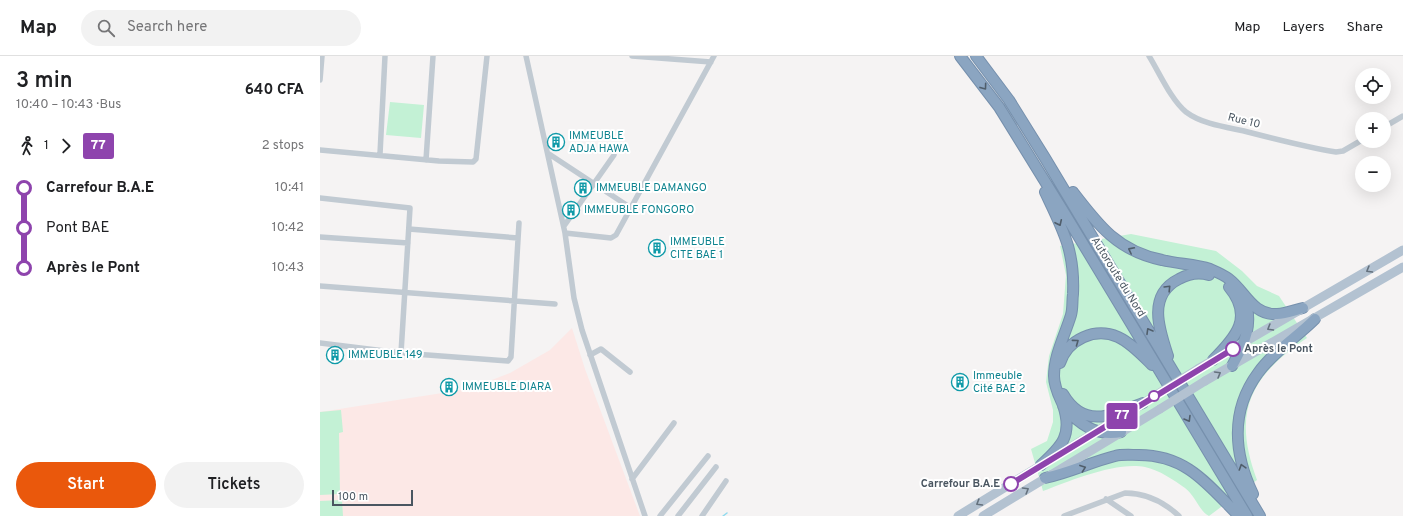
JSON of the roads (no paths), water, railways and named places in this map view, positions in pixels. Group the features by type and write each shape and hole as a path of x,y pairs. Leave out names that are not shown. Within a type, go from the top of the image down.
{"highway":[{"name":"Autoroute du Nord","path":"960,56 999,108 1127,315 1247,516"},
{"name":"Autoroute du Nord","path":"976,56 1009,100 1045,158 1260,516"},
{"path":"1045,158 1095,221 1119,244 1141,255 1209,269 1229,279 1253,305 1269,314 1277,314 1303,308"},
{"path":"1031,162 1069,244 1073,263 1071,313 1055,362 1054,377 1067,425 1064,440 1041,465"},
{"path":"1176,376 1160,331 1157,310 1158,303 1165,290 1176,280 1189,274 1206,274 1222,280 1235,294 1240,309 1241,322 1238,332 1213,360"},
{"path":"1232,366 1248,331 1249,315 1242,294"},
{"path":"1263,516 1242,469 1238,451 1237,424 1241,406 1258,373 1315,319"},
{"path":"1143,403 1103,417 1087,415 1075,409 1061,392 1058,371 1063,355 1072,343 1079,338 1092,334 1109,334 1123,340 1134,348 1161,374"},
{"path":"1063,406 1079,422 1096,432 1110,434 1122,432"},
{"path":"1045,478 1078,470 1115,456 1148,455 1174,461 1193,470 1239,516"}],"main road":[{"path":"960,515 1213,360 1403,250"},
{"path":"983,516 1205,382 1403,267"}],"street":[{"path":"320,80 322,56"},
{"path":"380,154 385,56"},
{"path":"426,160 433,56"},
{"path":"320,150 380,154 447,162 475,161 487,56"},
{"path":"526,56 564,226 574,298 590,355 645,516"},
{"path":"632,56 711,62"},
{"path":"565,233 614,238 714,56"},
{"name":"Rue 10","path":"1149,56 1179,105 1197,118 1217,125 1269,138 1336,152 1344,151 1355,144"},
{"path":"1391,123 1403,116"},
{"path":"549,154 631,208"},
{"path":"564,226 595,184 614,154"},
{"path":"320,198 407,206 411,210 401,353"},
{"path":"320,343 401,353 508,361 511,357 519,223"},
{"path":"409,229 518,238"},
{"path":"320,237 408,243"},
{"path":"320,286 405,291 555,304"},
{"path":"590,355 598,350 602,350 630,372"},
{"path":"632,479 674,423"},
{"path":"660,516 708,456"},
{"path":"678,516 716,467"},
{"path":"702,516 726,481"},
{"path":"1064,516 1073,514 1106,499 1125,493 1135,493 1155,499 1179,516"},
{"path":"1106,499 1131,516"}],"waterway":[{"path":"723,516 727,513"}],"place":[{"name":"IMMEUBLE ADJA HAWA","path":"556,142"},
{"name":"IMMEUBLE DAMANGO","path":"583,188"},
{"name":"IMMEUBLE FONGORO","path":"571,210"},
{"name":"IMMEUBLE CITE BAE 1","path":"657,248"},
{"name":"Après le Pont","path":"1233,349"},
{"name":"IMMEUBLE 149","path":"335,355"},
{"name":"Immeuble Cité BAE 2","path":"960,382"},
{"name":"IMMEUBLE DIARA","path":"449,387"},
{"name":"Carrefour B.A.E","path":"1011,484"}]}
